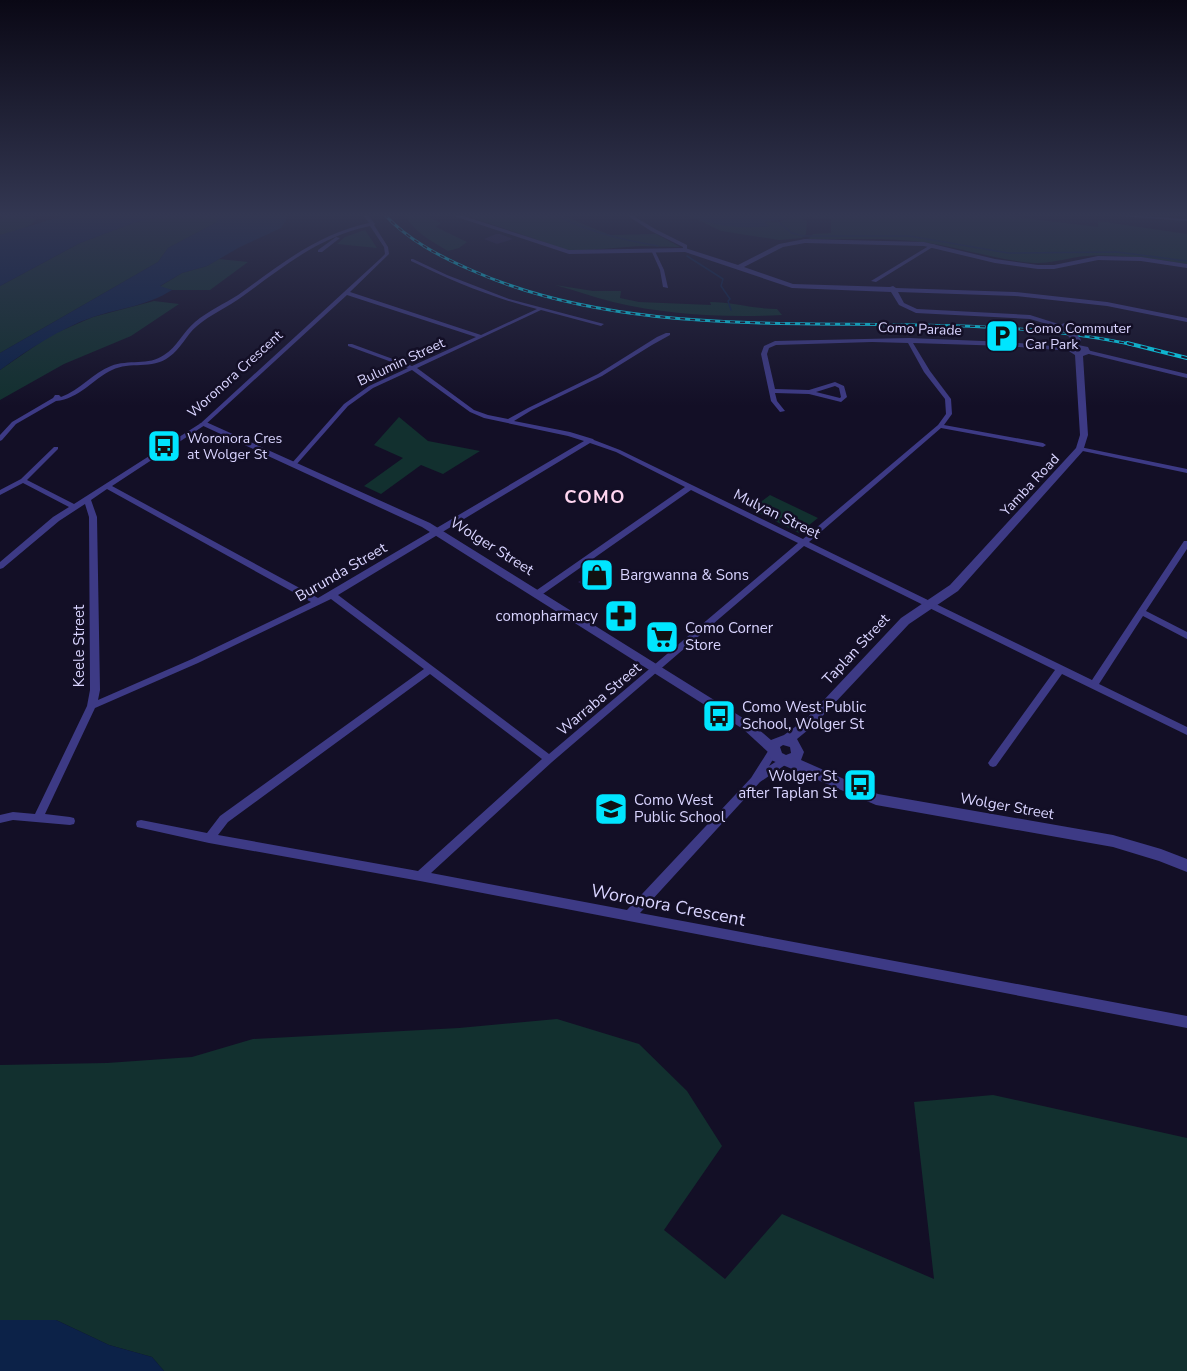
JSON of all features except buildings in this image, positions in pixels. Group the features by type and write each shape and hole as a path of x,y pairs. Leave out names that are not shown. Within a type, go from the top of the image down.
{"street":[{"path":"0,439 14,423 56,399 66,397 111,367 148,364 166,357 179,346 195,324 242,294 262,278"},
{"name":"Woronora Crescent","path":"0,566 42,529 203,424 362,278"},
{"path":"452,278 492,295 539,310 602,324"},
{"path":"663,278 666,287"},
{"path":"771,278 792,285 968,290 1045,296 1117,306 1187,320"},
{"path":"874,281 879,278"},
{"path":"893,288 901,304 916,311 1030,317 1064,327 1073,334 1078,349"},
{"path":"346,293 482,337"},
{"name":"Bulumin Street","path":"294,464 357,396 539,310"},
{"path":"508,422 525,411 599,376 647,344 668,334"},
{"name":"Como Parade","path":"773,391 764,349 779,343 838,340 1016,344 1078,349 1187,376"},
{"path":"909,340 927,372 948,399 950,414 940,426 1043,445"},
{"name":"Mulyan Street","path":"350,345 413,368 472,411 508,422 591,440 805,542 1187,731"},
{"name":"Yamba Road","path":"930,604 954,588 1080,450 1084,435 1078,349"},
{"path":"783,411 775,404 773,391 809,392 835,400 841,400 844,397 842,387 835,384 809,392"},
{"name":"Wolger Street","path":"203,424 437,531 824,774 855,791 876,799 1113,841 1150,851 1187,866"},
{"name":"Warraba Street","path":"420,876 549,759 940,426"},
{"name":"Burunda Street","path":"92,706 195,661 332,595 591,440"},
{"path":"0,493 23,480 56,448"},
{"path":"1080,450 1187,471"},
{"path":"23,480 74,507"},
{"path":"108,487 318,602"},
{"path":"537,594 690,487"},
{"name":"Keele Street","path":"38,818 92,706 96,660 93,517 87,499"},
{"path":"1093,685 1187,543"},
{"path":"332,595 549,759"},
{"name":"Taplan Street","path":"629,916 905,621 930,604"},
{"path":"1142,612 1187,636"},
{"path":"209,838 224,819 431,669"},
{"path":"993,763 1061,669"},
{"name":"Taplan Street","path":"755,781 786,750"},
{"path":"0,819 13,816 69,821"},
{"name":"Woronora Crescent","path":"141,824 1187,1022"}],"green space":[{"path":"15,278 130,278 0,353 0,286"},
{"path":"174,278 226,278 210,290 172,290 159,287"},
{"path":"555,285 593,291 621,291 620,298 639,302 711,305 710,302 718,302 777,309 782,315 719,316 676,313 613,302"},
{"path":"154,301 179,304 131,336 64,364 0,400 0,370 51,335 93,317"},
{"path":"399,417 428,441 480,451 443,474 421,465 381,494 364,486 403,458 374,445"},
{"path":"770,495 818,518 799,533 751,509"},
{"path":"557,1019 639,1044 687,1091 722,1146 664,1230 725,1279 782,1214 934,1279 914,1102 993,1095 1187,1138 1187,1371 164,1371 152,1357 109,1345 56,1320 0,1320 0,1065 107,1063 192,1057 253,1039 459,1028"}],"water":[{"path":"0,278 15,278 0,286"},
{"path":"130,278 174,278 160,286 172,290 163,295 68,327 33,347 0,370 0,353"},
{"path":"0,1320 56,1320 109,1345 152,1357 164,1371 0,1371"}],"waterway":[{"path":"721,278 721,286 730,299 728,301 731,310"}],"railway":[{"path":"494,278 548,297 629,313 713,321 969,326 1053,332 1134,345"},
{"path":"1127,343 1187,358"}],"place":[{"name":"Como Commuter Car Park","path":"1002,336"},
{"name":"Woronora Cres at Wolger St","path":"164,446"},
{"name":"Bargwanna & Sons","path":"597,575"},
{"name":"comopharmacy","path":"621,616"},
{"name":"Como Corner Store","path":"662,637"},
{"name":"Como West Public School, Wolger St","path":"719,716"},
{"name":"Wolger St after Taplan St","path":"860,785"},
{"name":"Como West Public School","path":"611,809"}],"district":[{"name":"COMO","path":"595,497"}]}
